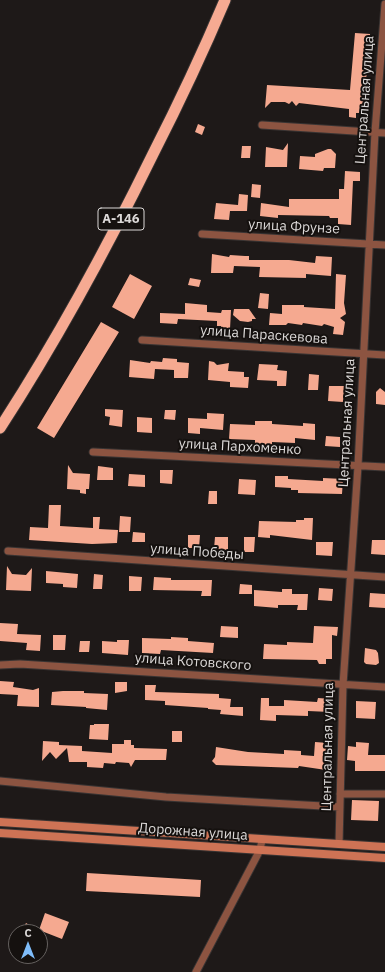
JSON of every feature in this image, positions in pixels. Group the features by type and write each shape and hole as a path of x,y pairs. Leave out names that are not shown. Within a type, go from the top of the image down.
{"highway":[{"name":"А-146","path":"0,418 26,378 110,228 190,68 219,0"},
{"name":"А-146","path":"0,428 30,381 115,230 195,70 225,0"}],"main road":[{"name":"Дорожная улица","path":"0,822 385,848"},
{"name":"Дорожная улица","path":"0,833 385,858"}],"street":[{"name":"Центральная улица","path":"339,844 343,685 349,575 358,466 371,244 375,132 385,4"},
{"path":"262,125 385,133"},
{"name":"улица Фрунзе","path":"202,234 385,245"},
{"name":"улица Параскевова","path":"142,340 385,355"},
{"name":"улица Пархоменко","path":"93,452 385,467"},
{"name":"улица Победы","path":"8,551 385,577"},
{"name":"улица Котовского","path":"0,665 20,664 385,687"},
{"path":"0,780 166,797 340,807"},
{"path":"340,794 385,794"},
{"path":"196,972 260,850 262,840"}],"building":[{"path":"355,33 370,34 370,61 366,78 368,81 366,86 366,105 364,113 356,113 356,118 349,117 349,109 299,103 296,106 292,101 289,104 285,102 271,102 265,108 267,85 350,90"},
{"path":"198,124 205,127 202,135 195,132"},
{"path":"288,143 287,167 265,167 266,147 283,150"},
{"path":"242,146 251,146 250,158 241,158"},
{"path":"331,149 336,154 335,168 324,168 323,171 299,169 300,156 315,157 315,154"},
{"path":"345,171 360,172 360,181 353,181 351,225 338,224 338,218 330,218 329,216 278,215 278,218 260,216 261,203 289,207 289,199 339,199 339,189 344,189"},
{"path":"252,184 261,185 260,198 251,197"},
{"path":"239,194 248,195 247,211 230,211 229,220 214,219 216,203 238,205"},
{"path":"212,254 229,257 230,255 249,256 249,260 289,260 315,263 316,256 332,257 331,276 306,274 306,278 259,277 260,267 234,266 233,273 211,273"},
{"path":"130,274 152,286 134,319 112,307"},
{"path":"336,274 346,275 344,303 346,314 340,318 345,322 343,335 333,334 334,327 324,324 322,326 303,323 302,325 288,323 286,325 269,325 270,313 282,314 282,305 304,305 304,307 335,309"},
{"path":"190,278 201,280 199,287 188,285"},
{"path":"260,293 269,294 268,309 258,308"},
{"path":"185,303 207,305 207,312 221,313 222,310 231,310 230,329 221,329 221,326 217,326 217,321 178,319 177,324 160,323 160,313 185,314"},
{"path":"234,309 249,309 256,319 252,319 252,321 248,322 240,321 233,315"},
{"path":"101,322 119,332 54,438 37,428"},
{"path":"163,358 177,359 177,362 189,363 188,378 174,378 174,370 155,369 154,379 129,377 130,360 150,363 151,361 162,362"},
{"path":"209,361 214,362 217,365 229,363 228,371 244,372 244,377 249,377 248,388 230,387 230,382 208,380"},
{"path":"259,364 278,365 277,370 287,371 286,386 277,386 277,381 257,380"},
{"path":"309,374 319,375 318,390 308,390"},
{"path":"329,386 344,386 343,402 328,401"},
{"path":"380,388 385,392 385,405 376,404 376,392"},
{"path":"105,409 123,410 122,427 109,425 110,417 105,416"},
{"path":"165,410 176,410 175,420 164,419"},
{"path":"207,413 224,414 223,430 200,428 200,434 188,433 188,418 207,419"},
{"path":"137,417 152,418 152,433 137,432"},
{"path":"255,421 272,421 272,424 303,426 303,423 315,424 315,440 295,438 295,443 272,442 272,446 255,446 255,440 229,439 230,424 255,425"},
{"path":"326,436 340,437 340,447 325,446"},
{"path":"68,465 73,473 90,474 89,489 86,489 86,494 80,493 80,490 67,489"},
{"path":"98,466 113,468 113,480 97,480"},
{"path":"160,470 173,470 172,484 160,483"},
{"path":"129,474 145,475 145,487 128,486"},
{"path":"275,476 288,476 288,479 323,481 323,478 343,479 342,494 298,493 298,490 291,490 291,488 275,487"},
{"path":"239,479 256,480 255,495 238,494"},
{"path":"209,491 217,491 217,504 208,504"},
{"path":"49,505 61,505 60,526 93,528 93,517 100,517 99,529 118,530 117,543 92,544 29,540 30,527 48,528"},
{"path":"120,516 131,517 130,532 119,532"},
{"path":"304,518 313,518 312,540 270,535 270,538 258,537 259,521 296,522 296,520 304,520"},
{"path":"133,532 145,533 145,542 132,542"},
{"path":"188,535 200,535 199,548 188,548"},
{"path":"215,537 228,537 228,550 214,549"},
{"path":"244,537 255,537 254,552 244,552"},
{"path":"372,540 385,540 385,555 371,554"},
{"path":"316,542 333,542 332,556 316,555"},
{"path":"7,566 12,574 26,575 32,568 31,591 6,590"},
{"path":"46,571 78,574 77,588 63,587 63,584 46,583"},
{"path":"94,574 103,575 102,589 93,589"},
{"path":"129,576 142,577 141,591 129,591"},
{"path":"154,577 171,578 171,580 212,580 211,596 201,596 202,591 153,590"},
{"path":"240,584 252,585 252,594 239,594"},
{"path":"319,588 333,589 332,601 318,600"},
{"path":"282,589 292,589 292,594 308,594 307,610 297,610 298,605 278,605 278,608 254,606 254,590 282,592"},
{"path":"370,593 385,594 385,608 369,607"},
{"path":"0,623 18,624 17,634 41,635 40,651 26,650 27,643 0,641"},
{"path":"221,626 238,627 238,638 220,637"},
{"path":"314,626 338,627 337,636 332,635 332,659 326,659 326,664 319,664 317,660 263,659 264,644 287,645 287,642 313,643"},
{"path":"53,635 66,635 65,650 53,650"},
{"path":"171,637 188,638 188,641 214,643 213,653 161,650 160,654 142,653 142,638 171,639"},
{"path":"117,640 129,640 128,655 102,653 102,641 117,642"},
{"path":"80,641 90,641 89,652 79,652"},
{"path":"365,648 376,650 378,653 379,663 376,665 366,664 364,662"},
{"path":"0,681 14,682 13,687 33,690 39,688 39,707 17,706 18,695 0,694"},
{"path":"115,682 127,682 127,691 115,693"},
{"path":"145,685 156,685 155,692 219,694 219,698 231,699 230,707 243,707 243,716 220,714 221,710 165,705 165,701 145,700"},
{"path":"84,691 84,693 108,694 107,710 51,705 52,692"},
{"path":"261,698 269,698 269,706 284,706 284,700 317,702 318,698 331,699 330,712 308,711 308,716 276,715 276,721 260,720"},
{"path":"356,701 376,702 375,719 356,718"},
{"path":"109,724 108,740 89,739 90,725"},
{"path":"172,731 182,731 182,742 172,742"},
{"path":"124,740 131,740 131,745 134,745 134,748 167,749 166,760 135,760 131,767 129,763 116,762 115,764 104,763 103,768 87,767 87,762 69,762 67,748 56,759 50,752 42,761 43,741 59,742 59,745 82,746 82,751 112,753 112,744 124,744"},
{"path":"315,742 328,743 326,770 299,766 298,768 216,765 212,761 215,757 216,747 248,752 284,754 284,750 301,751 301,755 314,756"},
{"path":"356,742 369,743 368,755 385,755 385,771 355,771 355,761 347,760 348,746 356,747"},
{"path":"352,800 379,801 378,821 351,820"},
{"path":"87,873 201,880 200,897 86,891"},
{"path":"45,913 69,922 62,939 48,934 48,924 41,924"}]}
